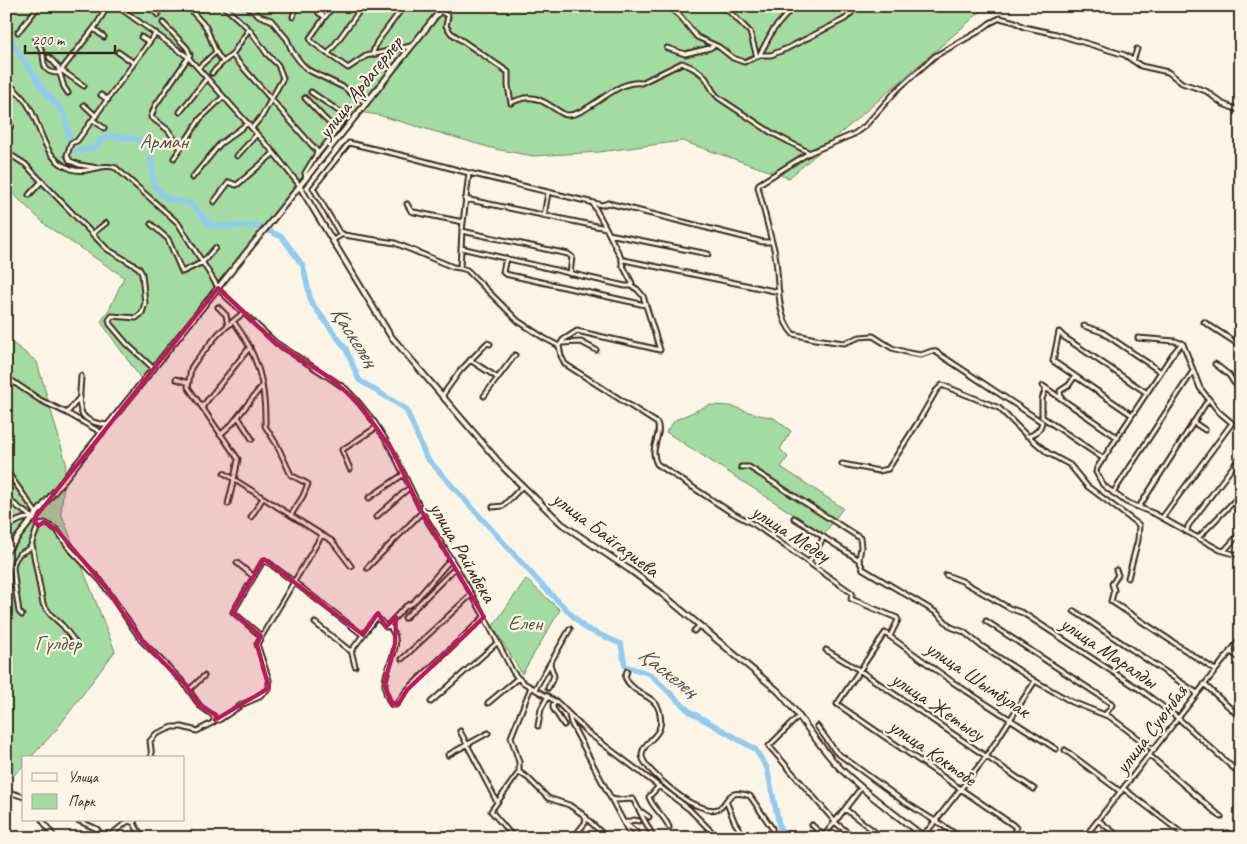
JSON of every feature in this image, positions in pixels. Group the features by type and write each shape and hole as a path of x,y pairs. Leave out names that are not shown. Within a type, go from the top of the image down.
{"main road":[{"name":"улица Ардагерлер","path":"6,552 444,6"},
{"name":"улица Байгазиева","path":"300,187 390,335 504,468 562,524 630,570 699,626 707,635 778,690 837,765 861,788 921,837"}],"street":[{"path":"18,32 39,6"},
{"path":"36,38 47,70 52,73 60,71 94,29 108,6"},
{"path":"117,6 188,57 274,153 300,187"},
{"path":"149,6 158,16"},
{"path":"186,6 206,27 216,52 223,62"},
{"path":"223,6 249,29 267,54 278,65 283,78"},
{"path":"246,6 260,16 271,20 287,39 292,51 308,70 345,88 354,96 367,103"},
{"path":"293,16 296,6"},
{"path":"315,6 319,13 325,17"},
{"path":"333,6 310,38 312,42 348,68 362,57 412,46"},
{"path":"328,54 364,6"},
{"path":"372,55 378,42 404,6"},
{"path":"436,6 448,16 446,26 451,33 508,72 511,104 521,98 533,98 549,104 566,115 581,112 607,94 624,87 638,83 641,84 682,63 687,53"},
{"path":"667,6 680,16 697,37 740,61 748,62 758,56 772,55 788,48 845,19 858,6"},
{"path":"722,6 750,32 758,56"},
{"path":"758,56 773,30 794,6"},
{"path":"1042,422 936,352 932,351 921,355 909,353 892,348 873,336 863,336 844,343 796,336 791,332 784,318 772,242 758,187 759,184 810,153 857,132 868,123 897,90 935,56 978,32 996,19 1005,19 1015,22 1024,28 1050,32 1125,55 1150,69 1168,72 1182,83 1206,91 1223,104 1241,111"},
{"path":"163,23 190,52 155,106 151,117 168,130 181,148"},
{"path":"94,29 104,37"},
{"path":"212,73 232,54 249,29"},
{"path":"104,128 93,120 156,33"},
{"path":"141,37 149,42"},
{"path":"667,48 687,53 710,48 714,45"},
{"path":"1133,61 1137,49"},
{"path":"118,52 134,63"},
{"path":"198,68 216,52"},
{"path":"232,54 270,100 309,141 317,151 316,155"},
{"path":"49,57 60,71 68,93"},
{"path":"682,63 695,68 706,78 712,91 719,98 772,132 810,153"},
{"path":"60,71 84,86"},
{"path":"252,128 262,116 285,73"},
{"path":"180,112 206,78"},
{"path":"6,81 28,105 44,143 56,159 72,170 88,171 100,168"},
{"path":"6,89 18,93"},
{"path":"306,180 305,173 316,155 337,130 345,117 312,92"},
{"path":"102,95 108,100"},
{"path":"174,158 200,119 224,97"},
{"path":"305,98 337,130"},
{"path":"84,105 96,116"},
{"name":"улица Раймбека","path":"93,120 77,142 71,143 68,149 70,161 80,165 116,168 182,228 218,288 243,313 276,343 346,389 359,403 392,450 422,512 472,594 513,672 518,678 556,701 587,732 689,809 718,838"},
{"path":"192,178 220,144 248,123"},
{"path":"6,132 11,126"},
{"path":"237,156 257,134"},
{"path":"596,350 581,342 560,345 544,338 518,321 468,270 434,260 395,243 339,232 313,188 349,144 418,159 548,193 602,205 608,203 763,242 772,242"},
{"path":"6,152 20,160 113,253 139,268 142,274 145,303 140,316 136,318 112,316 109,320 110,324 127,344 154,369"},
{"path":"214,202 229,182 238,184 274,153"},
{"path":"460,268 465,198 469,173"},
{"path":"29,194 42,181"},
{"path":"544,216 548,193"},
{"path":"465,198 606,228"},
{"path":"593,203 622,260 622,264 630,278 631,286"},
{"path":"407,204 411,211 414,212 463,222"},
{"path":"92,234 106,223"},
{"path":"151,224 168,238 182,272 203,262 215,248"},
{"path":"462,231 568,254 573,260 570,274"},
{"path":"333,240 343,234"},
{"path":"609,234 708,254"},
{"path":"461,248 570,274 631,286 641,292 660,350 577,331 560,345"},
{"path":"113,253 119,254"},
{"path":"506,258 503,272 505,274 646,306"},
{"path":"622,260 630,260 779,292"},
{"path":"218,306 226,315 228,326"},
{"path":"228,504 238,459 190,391 189,383 191,368 214,339 243,313"},
{"path":"233,321 250,347 260,369 266,430 277,445 292,475 308,484 291,515"},
{"path":"1204,322 1241,346"},
{"path":"1084,326 1102,332 1161,372"},
{"path":"1132,415 1053,361 1059,332 1147,393"},
{"path":"1138,338 1182,343 1188,352 1200,388 1208,400 1232,424 1162,518"},
{"path":"442,396 470,360 487,343 490,344"},
{"path":"1182,343 1132,415 1096,472 1103,485 1126,502 1162,518 1224,551 1241,556"},
{"name":"улица Медеу","path":"560,345 561,356 566,364 659,424 654,442 655,462 729,512 755,525 809,562 852,593 851,599 897,618 898,620 890,636"},
{"path":"202,407 250,347"},
{"path":"484,396 515,355"},
{"path":"470,360 498,378"},
{"path":"1215,364 1229,375 1234,383 1241,386"},
{"path":"1113,493 1193,371"},
{"path":"6,376 40,400 102,433"},
{"path":"81,376 78,403 81,410 88,420 94,424 109,425"},
{"path":"1061,399 1060,391 1069,385 1075,376"},
{"path":"176,379 189,383"},
{"path":"220,435 238,417 262,385"},
{"path":"842,464 879,471 888,468 936,391 942,385 999,408 1027,436 1048,453 1070,466 1087,486 1139,525 1138,540 1128,578"},
{"path":"1027,436 1032,436 1042,422 1042,404 1045,387 1118,438"},
{"path":"67,413 80,397"},
{"path":"1139,507 1208,400"},
{"path":"238,417 252,439"},
{"path":"1042,417 1104,459"},
{"path":"1193,422 1206,430"},
{"path":"350,468 342,450 377,427"},
{"path":"1190,427 1200,427"},
{"path":"1037,431 1038,444"},
{"path":"1187,532 1188,526 1241,456"},
{"path":"741,467 749,466 860,538 859,560 861,568 938,613 951,626 964,632 980,645 1035,681 1072,702 1122,724 1154,750"},
{"path":"6,470 37,514"},
{"path":"224,473 332,541 350,566"},
{"path":"369,498 404,474"},
{"path":"492,507 504,506 523,486"},
{"path":"376,517 410,488"},
{"path":"1198,538 1241,494"},
{"path":"6,498 34,519 38,526 32,545 28,550 19,554 13,568 22,615"},
{"path":"251,517 263,498"},
{"path":"367,568 422,512"},
{"path":"6,529 17,521 28,517 34,519"},
{"path":"794,518 859,560"},
{"path":"38,526 45,523 57,530 69,548 107,589 142,641 184,683 200,706 214,716 215,720"},
{"path":"1224,551 1241,532"},
{"path":"152,756 150,741 156,734 178,726 197,731 215,720 219,720 243,704 258,698 269,688 266,671 257,644 322,535"},
{"path":"809,562 824,537"},
{"path":"32,545 43,604 75,642"},
{"path":"351,650 376,617 386,627 406,606 419,596 451,559"},
{"path":"261,636 232,612 263,561 268,562 363,635"},
{"path":"237,563 253,576"},
{"path":"405,618 456,567"},
{"path":"1116,570 1118,575 1112,584 1114,590 1111,601 1215,670"},
{"name":"улица Маралды","path":"946,575 962,581 1009,608 1023,613 1142,691 1178,718 1241,775"},
{"path":"402,659 472,594"},
{"path":"418,606 419,596"},
{"path":"1074,611 1198,693"},
{"path":"388,625 394,633 396,644 384,684 388,699 392,705 396,705 407,690 484,617"},
{"path":"986,621 1111,703 1112,705 1105,715"},
{"path":"315,623 351,650 355,666"},
{"path":"694,631 699,626"},
{"path":"535,689 570,629"},
{"name":"улица Шымбулак","path":"859,670 885,633 947,678 1056,749"},
{"name":"улица Суюнбая","path":"1084,838 1241,638"},
{"path":"431,702 498,642"},
{"name":"улица Жетысу","path":"826,650 859,670 1034,789"},
{"path":"1230,651 1241,660"},
{"path":"548,688 554,676 549,664"},
{"name":"улица Коктобе","path":"859,670 837,704 1013,824 1016,828 1010,838"},
{"path":"627,671 626,679 638,692 652,699 660,710 660,729 643,749 641,756 644,763 666,784 692,803 713,810 721,807 731,794 750,796 772,828 773,838"},
{"path":"189,690 204,676"},
{"path":"488,703 518,678"},
{"path":"921,837 986,757 1035,681"},
{"path":"1204,684 1241,718"},
{"path":"514,838 491,813 492,808 518,772 519,762 511,737 531,687"},
{"path":"538,726 541,709 548,696"},
{"path":"556,701 553,708 564,725"},
{"path":"569,714 571,723 632,838"},
{"path":"800,716 769,746 835,822 855,838"},
{"path":"817,726 836,752 903,801 961,838"},
{"path":"460,731 497,802"},
{"path":"448,755 488,733"},
{"path":"1065,750 1188,838"},
{"path":"1149,756 1221,817"},
{"path":"518,772 531,781 548,798 569,805 586,816 607,838"},
{"path":"659,786 649,797 669,827"},
{"path":"812,825 824,836 861,788"},
{"path":"6,791 22,797"},
{"path":"612,798 616,800 631,798 654,837"},
{"path":"726,801 735,823 745,838"},
{"path":"845,808 883,838"},
{"path":"639,810 649,817"},
{"path":"573,838 585,823 586,816"},
{"path":"624,823 634,820 639,821"},
{"path":"1098,820 1121,838"},
{"path":"43,822 55,838"},
{"path":"81,822 97,829 105,838 127,822"},
{"path":"135,822 137,829 145,838"},
{"path":"624,823 636,832"},
{"path":"1227,833 1230,838"}],"highlighted area":[{"path":"218,288 276,343 330,378 359,403 392,450 422,512 484,617 407,690 399,703 392,705 384,684 395,644 396,617 386,627 378,613 363,635 264,559 232,612 261,636 257,644 269,688 215,720 216,715 200,706 184,683 142,641 107,589 57,530 44,522 38,526 34,519"}],"green space":[{"name":"Арман","path":"6,6 987,6 789,178 682,141 599,152 533,156 495,149 378,115 359,112 143,383 101,322 110,308 124,277 47,226 6,187"},
{"name":"Гүлдер","path":"6,338 37,362 66,463 61,513 115,651 56,730 32,756 22,756 22,767 6,783"},
{"path":"709,405 731,406 774,418 791,431 780,449 788,457 781,467 843,508 824,534 666,432 675,420"},
{"name":"Елен","path":"526,579 560,610 522,674 493,626"}],"waterway":[{"name":"Қаскелең","path":"6,20 13,44 46,93 62,110 66,120 70,148 76,151 95,148 101,140 111,136 138,139 150,150 154,185 163,196 188,203 195,207 207,222 214,226 259,226 282,237 303,266 311,302 346,349 359,380 406,409 426,457 541,584 585,628 621,644 625,666 650,674 689,711 755,749 767,768 782,838"}]}
